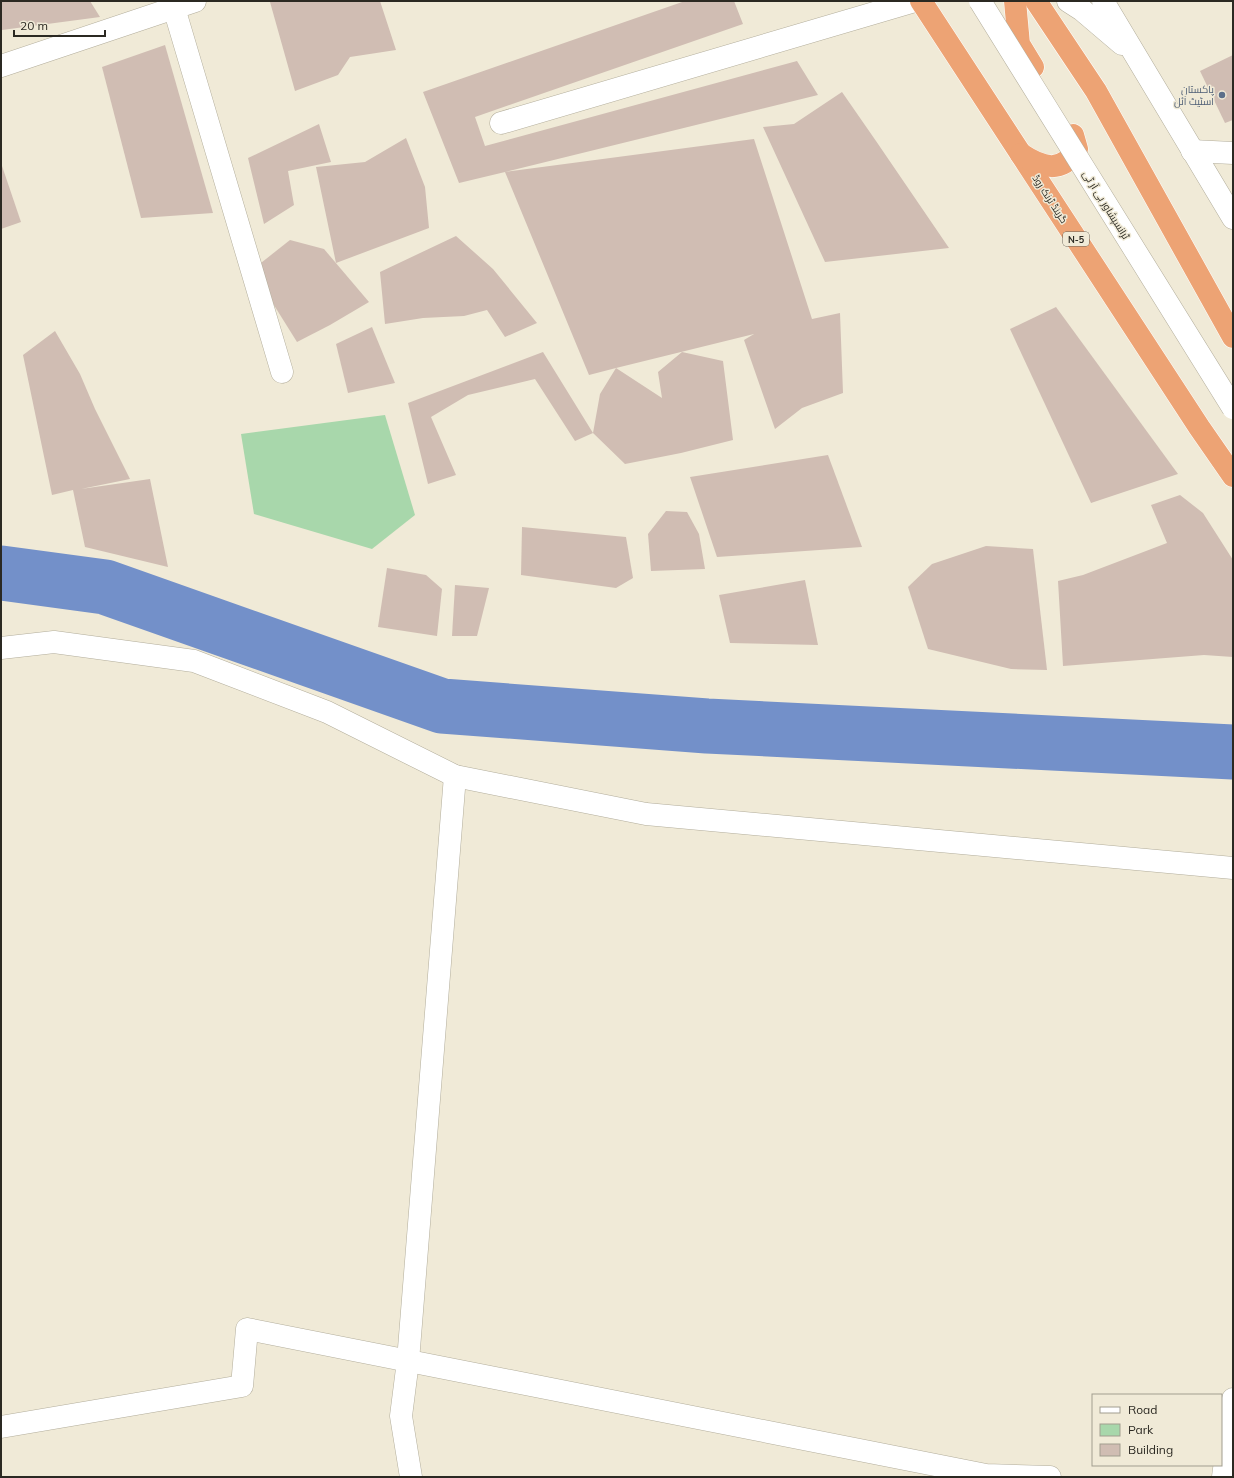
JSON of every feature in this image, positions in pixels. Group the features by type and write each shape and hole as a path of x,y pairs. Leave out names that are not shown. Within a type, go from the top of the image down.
{"highway":[{"name":"گرینڈ ٹرنک روڈ","path":"921,1 1198,427 1233,476"},
{"path":"1015,1 1019,44 1068,123 1077,149 1067,162 1052,167 1039,165 1021,154"},
{"path":"1036,1 1096,91 1233,337"}],"street":[{"path":"1,66 195,1"},
{"path":"501,123 914,1"},
{"name":"ٹرانسپشاور بی آر ٹی","path":"980,1 1233,408"},
{"path":"1068,1 1082,10 1133,52"},
{"path":"1103,1 1233,218"},
{"path":"174,8 282,372"},
{"path":"1192,151 1233,153"},
{"path":"1,648 54,642 194,661 327,712 456,776 646,814 1233,868"},
{"path":"411,1477 401,1416 408,1361 456,776"},
{"path":"1,1427 242,1386 247,1329 986,1476 1050,1477"},
{"path":"1223,1477 1233,1399"}],"green space":[{"path":"385,415 415,515 372,549 254,514 241,434"}],"building":[{"path":"1,1 90,1 100,17 2,30"},
{"path":"380,1 396,50 350,57 338,75 295,91 270,2"},
{"path":"685,1 734,1 743,24 475,117 485,146 797,61 818,95 459,183 423,92"},
{"path":"165,45 213,213 141,218 102,67"},
{"name":"پاکستان اسٹیٹ آئل","path":"1233,55 1233,120 1225,123 1200,71"},
{"path":"842,92 949,248 825,262 763,127 794,124"},
{"path":"319,124 331,162 288,171 294,205 264,224 248,158"},
{"path":"406,138 425,187 429,228 336,263 316,167 365,162"},
{"path":"754,139 812,319 840,313 843,393 802,408 775,429 744,340 754,334 589,375 505,172"},
{"path":"1,163 21,222 1,229"},
{"path":"456,236 493,269 537,323 505,337 487,310 464,316 423,318 385,324 380,272"},
{"path":"290,240 324,249 369,302 297,342 252,270"},
{"path":"1056,307 1178,474 1091,503 1010,329"},
{"path":"372,327 395,383 348,393 336,344"},
{"path":"55,331 80,374 95,409 130,479 81,489 150,479 168,567 85,547 73,490 52,495 23,355"},
{"path":"543,352 593,433 575,441 535,379 468,395 431,417 456,475 428,484 408,403"},
{"path":"682,352 723,361 733,440 681,453 625,464 593,433 600,394 616,368 662,398 658,372"},
{"path":"828,455 862,547 717,557 690,477"},
{"path":"1180,495 1203,513 1233,560 1233,657 1204,655 1063,666 1058,581 1083,575 1167,543 1151,505"},
{"path":"666,511 687,512 699,534 705,569 651,571 648,534"},
{"path":"522,527 626,537 633,578 616,588 521,575"},
{"path":"986,546 1033,549 1047,670 1011,669 928,649 908,587 932,564"},
{"path":"387,568 426,575 442,589 437,636 378,627"},
{"path":"805,580 818,645 730,643 719,595"},
{"path":"455,585 489,588 477,636 452,636"}],"waterway":[{"path":"1,573 105,587 442,706 707,726 1233,752"}],"place":[{"name":"پاکستان اسٹیٹ آئل","path":"1222,95"}]}
